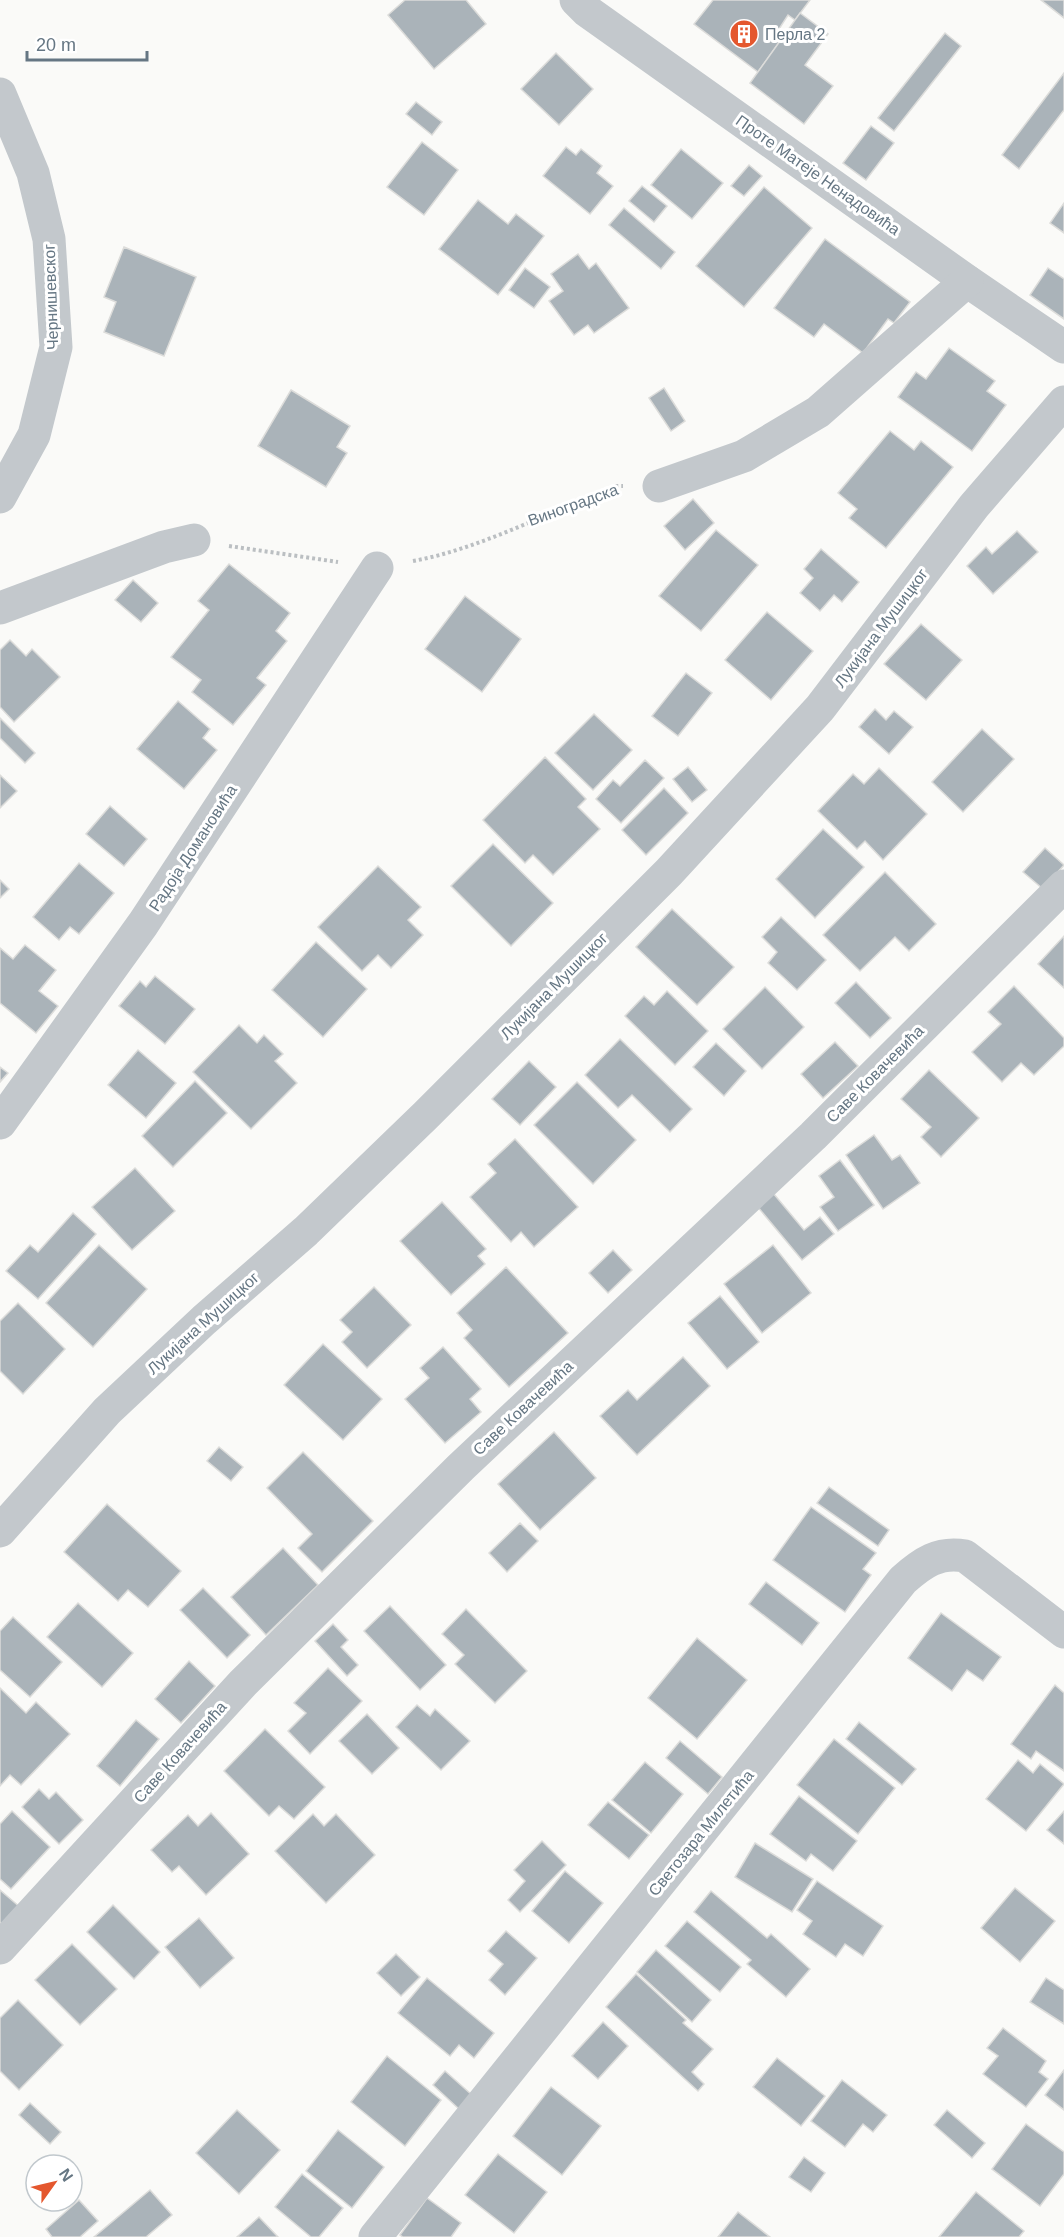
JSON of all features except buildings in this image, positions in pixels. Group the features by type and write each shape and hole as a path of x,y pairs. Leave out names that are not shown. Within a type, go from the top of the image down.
{"street":[{"name":"Проте Матеје Ненадовића","path":"576,0 597,18 967,281 1064,347"},
{"name":"Чернишевског","path":"0,94 33,173 49,239 56,347 34,435 0,497"},
{"path":"659,486 744,456 818,412 967,281"},
{"name":"Лукијана Мушицког","path":"0,1531 107,1411 204,1320 306,1231 426,1115 669,872 820,708 974,506 1064,402"},
{"path":"0,609 164,547 194,540"},
{"name":"Радоја Домановића","path":"0,1123 143,924 377,568"},
{"name":"Саве Ковачевића","path":"0,1948 251,1674 461,1467 813,1136 1064,886"},
{"name":"Светозара Милетића","path":"375,2237 903,1580 919,1566 937,1556 953,1554 965,1556 1064,1632"}],"path":[{"name":"Виноградска","path":"194,540 377,568 432,558 491,537 617,486 659,486"}],"place":[{"name":"Перла 2","path":"744,34"}]}
